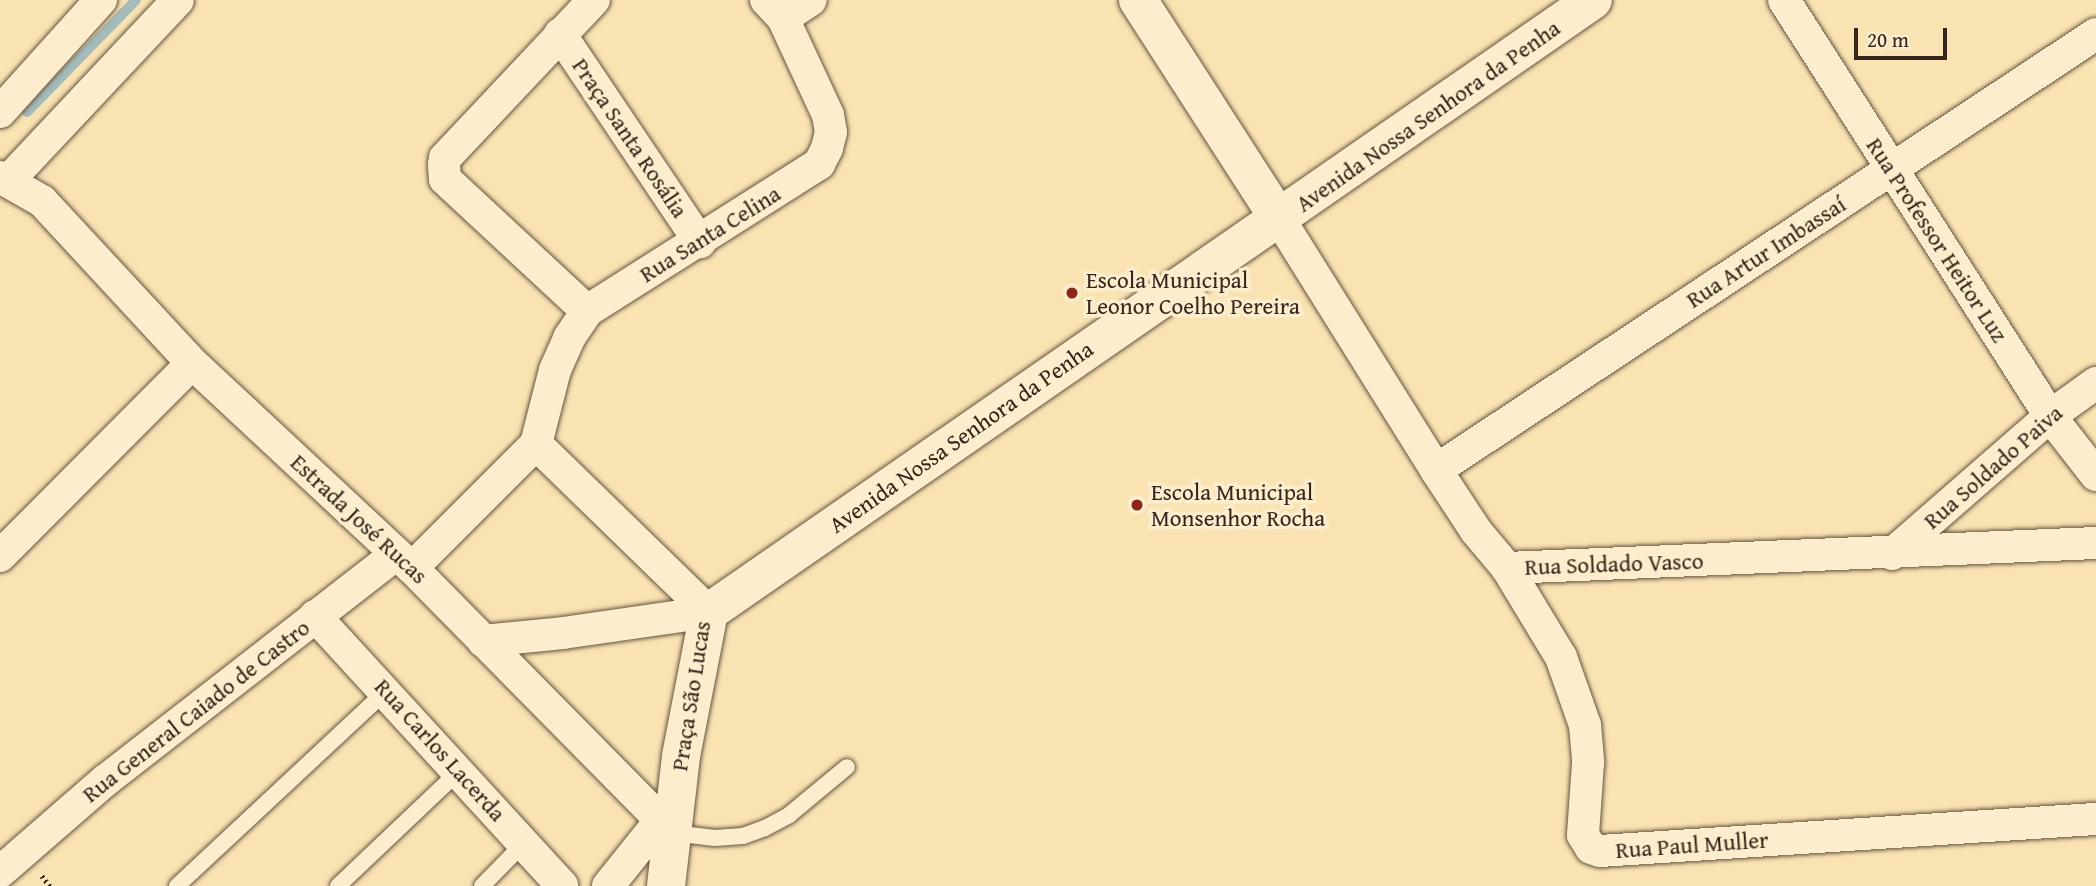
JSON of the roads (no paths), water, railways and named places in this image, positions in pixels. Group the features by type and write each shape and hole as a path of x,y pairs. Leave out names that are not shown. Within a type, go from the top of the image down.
{"street":[{"path":"0,112 101,0"},
{"path":"4,179 178,0"},
{"path":"587,311 446,179 444,172 445,158 594,0"},
{"path":"774,9 811,0"},
{"path":"1138,0 1280,219"},
{"name":"Avenida Nossa Senhora da Penha","path":"709,612 994,412 1280,219 1593,0"},
{"name":"Rua Professor Heitor Luz","path":"1784,0 2050,416 2096,475"},
{"name":"Rua Santa Celina","path":"536,444 555,370 569,338 587,311 700,242 819,164 828,148 831,132 828,115 774,9"},
{"name":"Praça Santa Rosália","path":"560,34 700,242"},
{"name":"Rua Artur Imbassaí","path":"1436,470 2096,34"},
{"name":"Estrada José Rucas","path":"4,179 42,201 192,363 404,561 666,827"},
{"name":"Rua Soldado Vasco","path":"1280,219 1436,470 1476,531 1507,568 1892,554 2096,543"},
{"path":"0,556 192,363"},
{"name":"Rua Soldado Paiva","path":"1892,554 2050,416 2096,383"},
{"path":"404,561 536,444 709,612"},
{"name":"Rua General Caiado de Castro","path":"0,872 106,780 315,616 404,561"},
{"name":"Rua Paul Muller","path":"1507,568 1561,657 1585,725 1588,763 1583,835 1591,848 1600,851 2096,819"},
{"name":"Praça São Lucas","path":"483,641 563,633 709,612 666,827"},
{"name":"Rua Carlos Lacerda","path":"315,616 562,886"},
{"path":"608,886 666,827"},
{"path":"666,827 666,886"}],"lane":[{"path":"177,886 386,691"},
{"path":"666,827 715,838 743,836 789,815 847,767"},
{"path":"338,886 459,771"},
{"path":"482,886 524,843"}],"waterway":[{"path":"27,112 136,0"}],"place":[{"name":"Escola Municipal Leonor Coelho Pereira","path":"1072,293"},
{"name":"Escola Municipal Monsenhor Rocha","path":"1137,505"}]}
